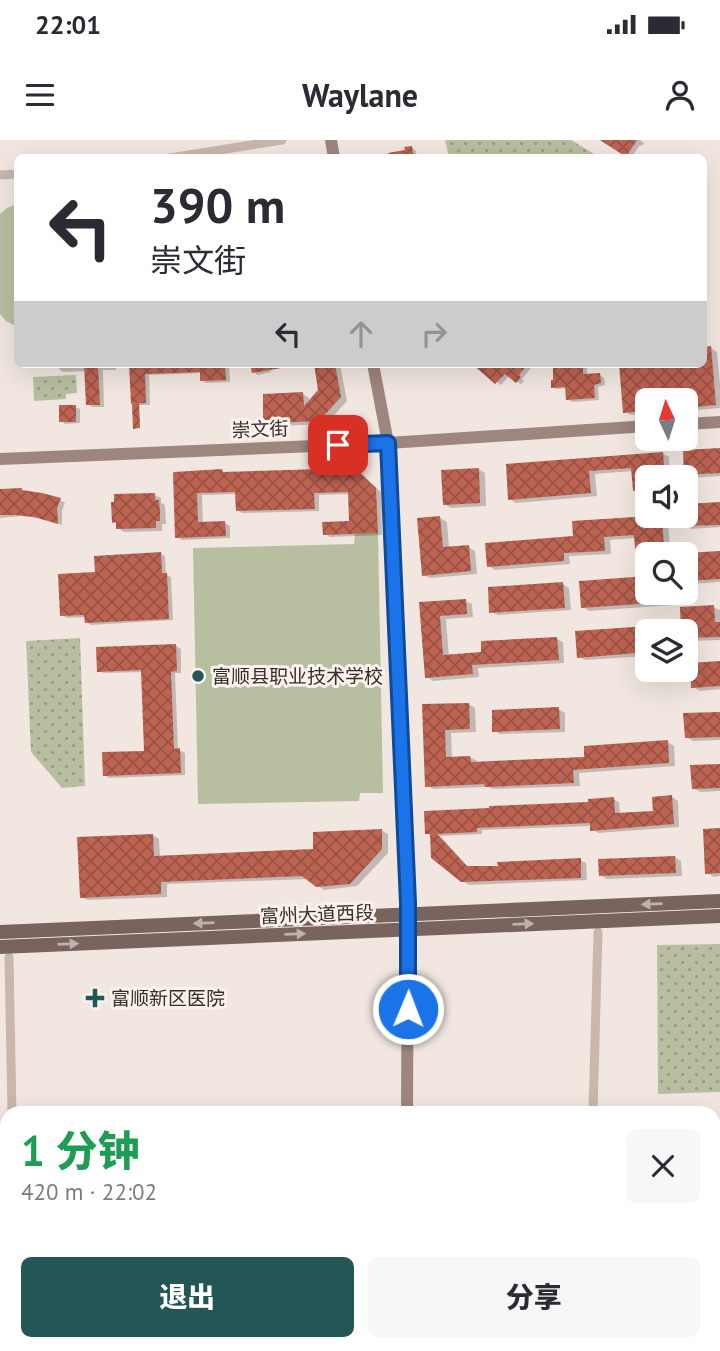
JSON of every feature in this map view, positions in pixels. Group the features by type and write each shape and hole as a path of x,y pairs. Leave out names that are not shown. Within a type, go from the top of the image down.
{"main road":[{"name":"富州大道西段","path":"5,952 720,901"},
{"name":"富州大道西段","path":"0,932 720,916"}],"street":[{"path":"195,154 282,140"},
{"path":"374,368 388,443 390,478 408,922 407,1106"},
{"path":"698,423 720,422"},
{"name":"崇文街","path":"0,458 388,443 635,427"},
{"path":"593,1106 598,932"},
{"path":"5,952 12,1106"}],"green space":[{"path":"445,140 571,140 594,154 448,154"},
{"path":"14,205 14,325 0,314 0,214"},
{"path":"76,375 77,393 66,394 66,399 34,401 33,377"},
{"path":"378,533 383,793 360,793 359,801 198,804 193,548 354,544 355,534"},
{"path":"80,638 85,786 62,788 31,752 26,641"},
{"path":"720,944 720,1092 658,1094 657,945"}],"building":[{"path":"600,140 637,140 628,154 621,154"},
{"path":"412,146 413,154 388,154 405,150 404,147"},
{"path":"711,346 716,405 698,407 698,388 635,388 635,412 623,413 619,368 707,368 707,347"},
{"path":"84,368 98,368 100,405 86,405"},
{"path":"129,368 225,368 226,380 200,381 200,372 145,374 146,403 131,404"},
{"path":"251,368 281,368 252,373"},
{"path":"315,368 336,368 341,397 319,421 270,423 263,417 263,394 303,392 304,406 318,390"},
{"path":"477,368 525,368 516,383 505,374 495,384"},
{"path":"553,368 583,368 583,374 600,373 601,383 594,385 595,398 566,400 565,387 551,388"},
{"path":"132,404 139,404 140,428 133,429"},
{"path":"59,405 76,405 76,422 59,422"},
{"path":"720,448 720,473 698,474 698,465 684,465 683,452 698,452 698,449"},
{"path":"663,452 664,465 635,465 635,491 631,468 589,471 591,493 508,500 506,464"},
{"path":"355,468 376,488 378,533 323,535 322,522 349,521 348,492 314,493 315,509 236,511 235,492 197,493 198,522 225,521 226,536 175,538 174,472"},
{"path":"479,468 480,503 443,505 441,470"},
{"path":"22,488 61,498 57,508 58,524 34,517 0,515 0,489"},
{"path":"155,493 160,512 160,521 156,521 156,528 116,529 116,522 112,523 111,502 114,502 114,494"},
{"path":"720,502 720,525 698,526 698,503"},
{"path":"440,516 443,547 469,545 471,571 422,576 417,518"},
{"path":"635,517 635,528 663,528 664,542 635,542 635,549 634,535 604,537 605,551 564,553 564,561 487,567 485,543 573,536 572,521"},
{"path":"720,551 720,579 698,580 698,552"},
{"path":"161,552 162,573 167,573 169,619 85,623 84,615 60,616 58,574 95,572 94,556"},
{"path":"635,577 635,604 581,608 579,581"},
{"path":"563,582 565,608 489,613 488,587"},
{"path":"466,599 467,614 440,616 443,655 481,652 481,641 557,637 559,660 472,665 473,674 425,678 419,602"},
{"path":"714,605 715,622 720,622 720,637 698,638 698,619 680,619 680,607"},
{"path":"635,627 635,653 577,658 575,631"},
{"path":"176,644 177,671 171,672 174,749 180,748 181,773 103,776 102,752 144,751 141,670 97,672 96,647"},
{"path":"720,661 720,686 691,688 691,682 698,682 698,662"},
{"path":"469,703 470,729 445,730 446,757 470,756 471,762 584,757 584,746 668,740 669,763 573,770 574,783 425,787 422,704"},
{"path":"559,707 560,729 492,732 492,710"},
{"path":"720,712 720,737 685,738 683,713"},
{"path":"720,764 720,788 692,789 690,765"},
{"path":"672,795 674,824 590,831 590,823 477,828 477,832 437,834 467,866 498,866 497,862 581,858 581,878 461,882 431,858 430,834 425,834 424,811 588,802 588,799 614,797 615,813 653,811 652,797"},
{"path":"720,828 720,873 705,874 703,829"},
{"path":"382,829 382,849 350,884 316,887 302,876 161,882 161,894 80,898 77,837 153,834 154,856 313,849 313,832"},
{"path":"675,856 676,873 599,876 598,859"}],"place":[{"name":"富顺县职业技术学校","path":"198,676"},
{"name":"富顺新区医院","path":"95,998"}],"route":[{"path":"338,445 388,443 408,903 408,1009"}]}
